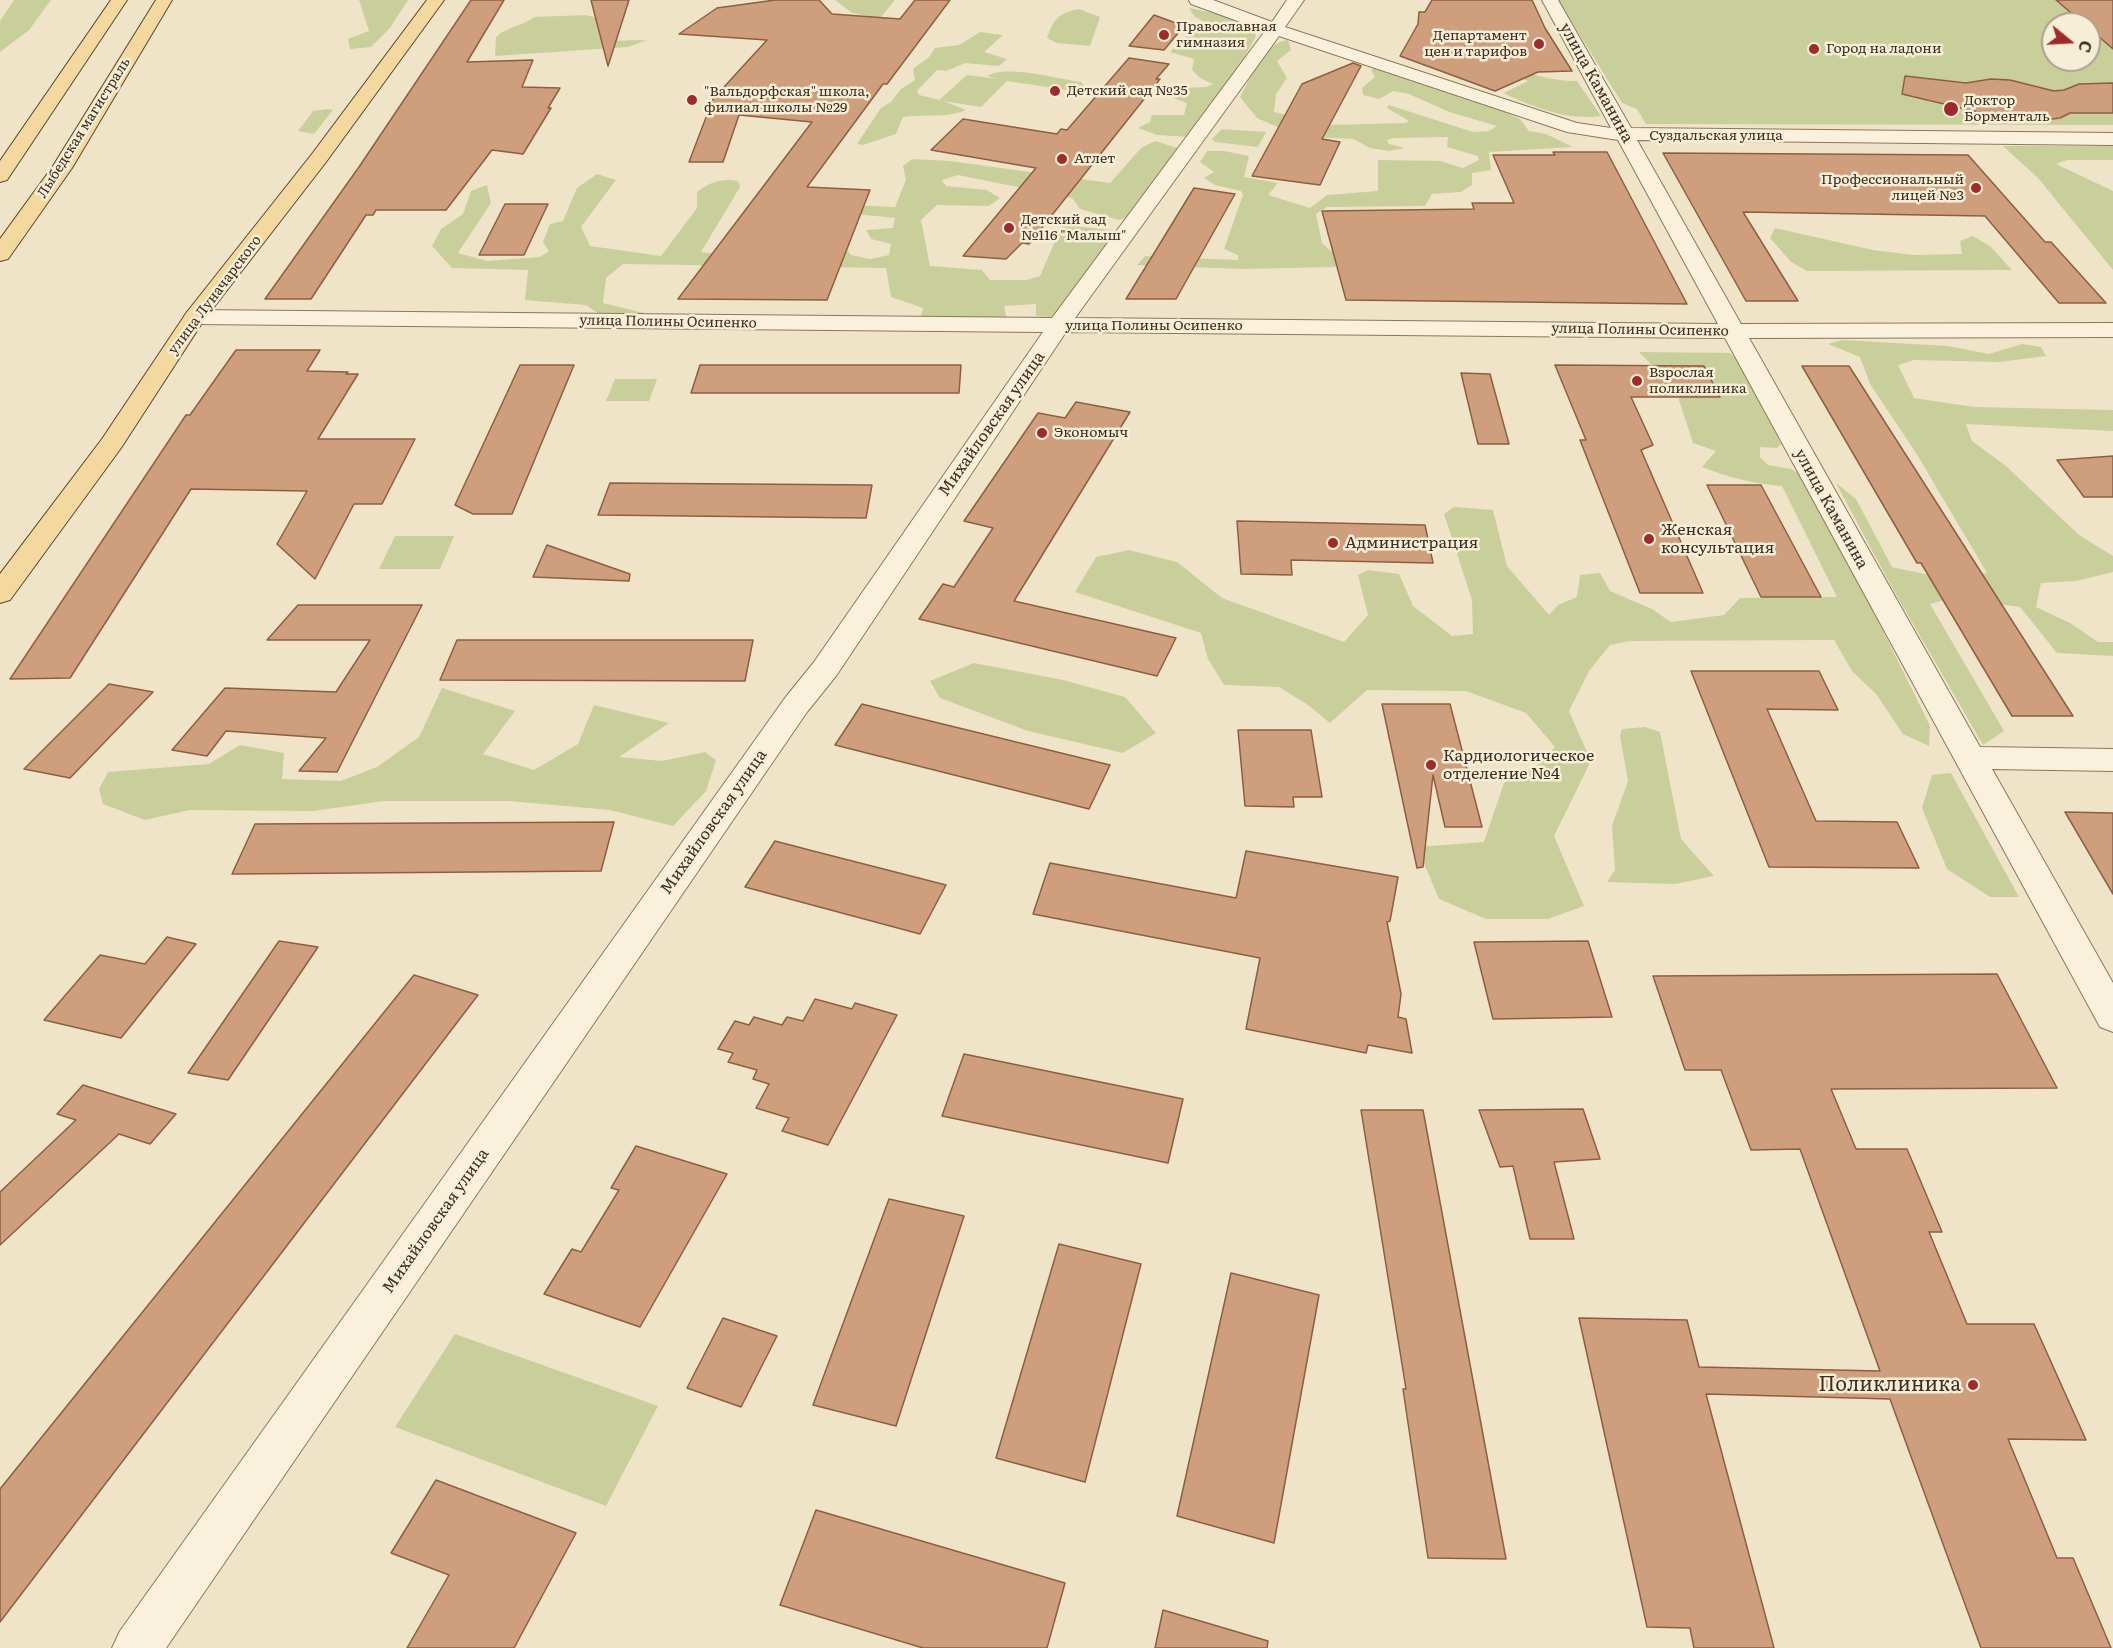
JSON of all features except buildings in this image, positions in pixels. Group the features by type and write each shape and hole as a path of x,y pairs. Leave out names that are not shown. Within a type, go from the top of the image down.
{"main road":[{"path":"0,176 119,0"},
{"name":"Лыбедская магистраль","path":"0,254 62,168 164,0"},
{"name":"улица Луначарского","path":"0,594 112,443 195,317 319,158 436,0"}],"street":[{"name":"Суздальская улица","path":"1197,0 1275,29 1574,128 1625,135 2113,139"},
{"name":"Михайловская улица","path":"137,1648 796,705 825,669 1060,325 1296,0"},
{"name":"улица Каманина","path":"1550,0 2113,1017"},
{"name":"улица Полины Осипенко","path":"195,317 1732,331 2113,330"},
{"path":"1969,758 2113,760"}],"green space":[{"path":"14,0 51,0 29,30 0,52 0,21"},
{"path":"359,0 408,0 390,28 371,47 350,49 348,39 369,31"},
{"path":"835,0 895,0 880,18 869,20 867,16 852,13"},
{"path":"1558,0 2113,0 2113,125 1646,124 1637,109 1622,103"},
{"path":"1189,8 1219,14 1252,27 1256,36 1244,58 1189,137 1157,135 1138,128 1150,122 1152,115 1184,115 1187,103 1173,98 1181,95 1183,88 1207,87 1213,84 1200,78 1192,70 1194,59 1170,52 1190,33 1207,32 1213,27 1194,16"},
{"path":"1079,9 1100,17 1090,46 1057,43 1047,38 1058,18 1067,12"},
{"path":"585,15 607,20 597,24 602,41 647,40 628,47 495,56 496,37 505,30 534,17"},
{"path":"980,32 1003,35 984,52 1007,59 999,66 965,63 946,71 937,70 917,91 919,95 939,100 967,75 998,79 987,76 1007,71 1033,73 1081,82 1085,87 1080,92 1007,81 981,107 943,101 966,110 952,114 903,117 896,134 863,145 857,144 881,108 891,102 901,89 915,80 913,69 929,57 935,48 959,45"},
{"path":"1288,40 1291,50 1277,61 1287,78 1276,94 1274,112 1330,125 1406,123 1409,121 1387,108 1389,105 1473,132 1489,131 1497,126 1449,112 1409,94 1393,91 1379,99 1363,95 1362,88 1375,77 1371,70 1376,68 1507,113 1520,119 1529,131 1546,134 1573,147 1489,152 1491,170 1472,173 1472,185 1461,192 1432,194 1425,206 1327,207 1316,214 1322,243 1342,261 1335,267 1242,269 1137,265 1145,256 1238,260 1238,255 1224,249 1243,195 1241,191 1215,185 1204,178 1214,172 1200,162 1207,151 1224,151 1249,156 1244,177 1278,183 1268,195 1310,208 1327,195 1378,191 1378,160 1440,161 1463,168 1479,160 1478,156 1447,147 1448,137 1394,138 1387,140 1389,144 1405,148 1389,151 1370,148 1353,139 1315,137 1289,132 1257,118 1240,97 1265,54 1279,42"},
{"path":"1498,68 1557,80 1577,81 1601,116 1565,115 1541,109 1507,95 1504,93 1528,81"},
{"path":"333,110 314,134 298,131 313,111"},
{"path":"1222,129 1266,132 1258,147 1215,142 1212,139"},
{"path":"1155,141 1181,149 1131,216 1119,220 1080,209 1072,198 958,175 942,180 946,186 987,190 1000,198 989,206 937,205 921,220 930,266 982,270 990,280 1027,280 1040,276 1062,225 1120,231 1055,317 1036,316 1036,304 1004,306 1007,321 934,322 921,316 923,308 891,297 886,268 623,264 606,278 603,303 644,313 644,317 602,316 586,305 525,300 528,270 452,268 432,246 441,229 463,214 471,191 487,185 491,203 458,253 487,261 540,257 549,251 543,242 550,224 563,221 577,188 597,174 616,180 581,227 590,246 661,256 697,208 697,192 716,182 732,180 738,181 740,187 701,252 768,260 839,240 851,255 870,259 889,255 891,244 871,239 866,230 893,228 895,218 846,213 849,205 895,207 906,180 903,166 912,159 950,161 1110,183 1141,148"},
{"path":"2003,146 2113,146 2113,160 2067,160 2056,164 2113,191 2113,270 2038,178"},
{"path":"1775,228 1873,250 1913,255 1962,254 1960,241 1973,236 1991,247 2012,270 1807,271 1791,262 1770,238"},
{"path":"1842,340 1948,346 1989,354 2022,344 2041,347 2046,356 1999,362 1914,360 1898,365 1914,398 1974,407 2113,410 2113,431 1966,424 1972,441 2006,466 2079,535 2113,556 2113,572 2076,581 2041,583 2036,607 2070,623 2098,642 2113,642 2113,656 2057,653 2020,607 1951,598 1930,604 2004,731 1983,745 1890,584 1836,483 1856,499 1892,567 1939,577 1987,573 1916,453 1870,384 1860,357 1828,344"},
{"path":"1639,352 1730,353 1736,358 1781,444 1777,448 1760,447 1760,457 1768,465 1791,469 1808,479 1930,726 1929,746 1903,734 1876,694 1852,671 1834,640 1629,641 1610,645 1589,671 1569,711 1591,761 1554,836 1584,906 1548,919 1486,919 1439,899 1417,847 1484,842 1504,783 1541,763 1555,747 1526,713 1466,691 1367,690 1330,723 1308,705 1279,687 1224,685 1208,659 1201,633 1075,592 1096,557 1129,550 1177,562 1222,598 1344,642 1368,615 1358,575 1368,570 1399,574 1413,606 1452,636 1473,634 1472,600 1444,514 1454,507 1493,510 1507,566 1549,615 1558,605 1577,597 1580,575 1600,573 1610,591 1652,609 1671,622 1724,615 1740,598 1837,597 1782,486 1741,480 1702,467 1716,451 1693,443 1678,397 1720,397 1704,366 1652,365"},
{"path":"615,379 657,379 649,401 606,401"},
{"path":"395,536 454,536 440,569 379,569"},
{"path":"974,663 1063,680 1125,697 1156,733 1123,753 1028,731 940,698 930,681"},
{"path":"442,688 515,711 483,754 534,770 578,744 594,705 669,723 619,757 662,761 705,752 716,760 706,791 673,826 610,810 509,801 384,801 313,811 190,810 145,820 103,804 99,789 108,772 209,764 240,745 284,753 282,779 341,781 377,767 419,737"},
{"path":"1645,727 1660,732 1681,839 1714,876 1675,884 1607,882 1615,870 1612,826 1628,781 1620,736 1622,729"},
{"path":"1951,773 2019,897 1990,897 1947,869 1922,808 1932,775"},
{"path":"455,1334 658,1406 606,1506 395,1427"}],"place":[{"name":"Православная гимназия","path":"1164,35"},
{"name":"Департамент цен и тарифов","path":"1539,44"},
{"name":"Город на ладони","path":"1814,49"},
{"name":"Детский сад №35","path":"1055,91"},
{"name":"\"Вальдорфская\" школа, филиал школы №29","path":"692,100"},
{"name":"Доктор Борменталь","path":"1951,109"},
{"name":"Атлет","path":"1062,159"},
{"name":"Профессиональный лицей №3","path":"1976,188"},
{"name":"Детский сад №116 \"Малыш\"","path":"1009,228"},
{"name":"Взрослая поликлиника","path":"1637,381"},
{"name":"Экономыч","path":"1042,433"},
{"name":"Женская консультация","path":"1649,539"},
{"name":"Администрация","path":"1333,543"},
{"name":"Кардиологическое отделение №4","path":"1431,765"},
{"name":"Поликлиника","path":"1973,1385"}]}
